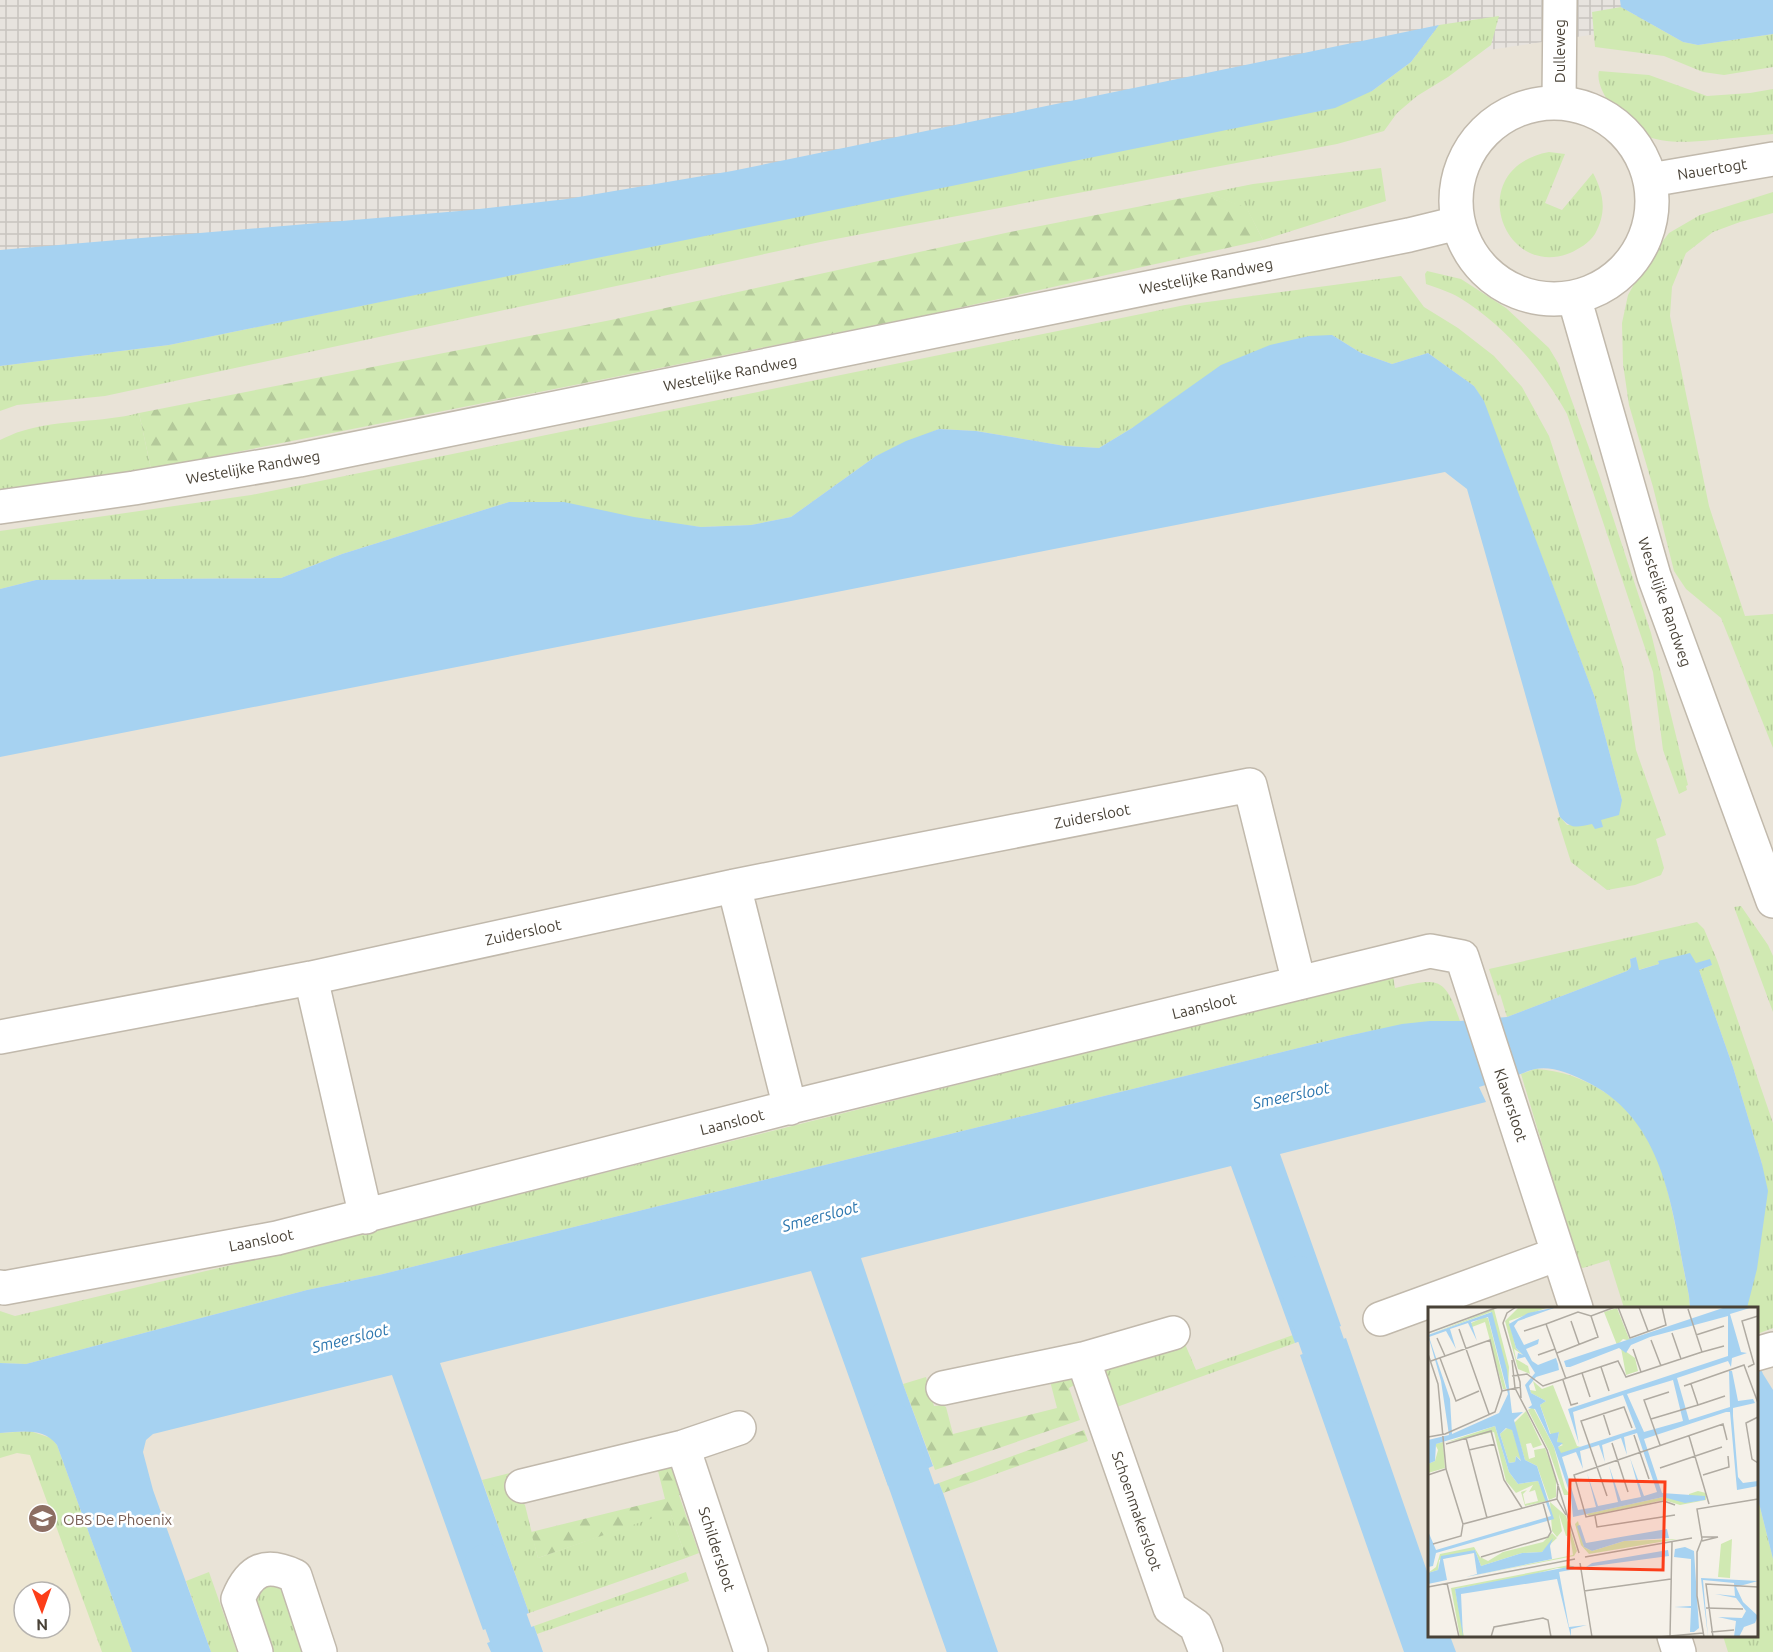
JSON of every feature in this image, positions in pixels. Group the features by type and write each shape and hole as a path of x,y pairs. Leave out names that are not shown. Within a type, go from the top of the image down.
{"street":[{"name":"Dulleweg","path":"1559,102 1560,0"},
{"path":"1559,102 1590,109 1618,126 1638,150 1650,180 1652,210 1644,241 1627,266 1603,286 1574,297 1543,299 1514,291 1488,274 1482,267 1469,251 1458,223 1455,193 1462,164 1478,137 1501,118 1529,106 1559,102"},
{"name":"Nauertogt","path":"1650,180 1773,159"},
{"name":"Westelijke Randweg","path":"0,507 134,488 299,460 1409,235 1458,223"},
{"name":"Westelijke Randweg","path":"1574,297 1654,576 1773,902"},
{"name":"Zuidersloot","path":"0,1037 311,978 734,886 1250,785 1299,983"},
{"path":"734,886 790,1108"},
{"name":"Laansloot","path":"0,1287 277,1238 790,1108 1430,951 1462,957"},
{"name":"Klaversloot","path":"1462,957 1576,1307"},
{"path":"311,978 366,1216"},
{"path":"1380,1319 1558,1254"},
{"path":"943,1388 1083,1359 1173,1333"},
{"path":"1758,1353 1773,1349"},
{"name":"Schoenmakersloot","path":"1083,1359 1170,1608 1196,1626 1206,1652"},
{"path":"522,1486 683,1447 739,1428"},
{"name":"Schildersloot","path":"683,1447 751,1652"},
{"path":"256,1652 238,1599 243,1585 255,1573 266,1569 281,1570 294,1576 320,1652"},
{"path":"1675,1637 1679,1652"}],"shaded area":[{"path":"0,0 1773,0 1773,1652 0,1652"},
{"path":"0,0 1773,0 1773,8 1285,80 0,314"},
{"name":"OBS De Phoenix","path":"21,1432 132,1652 0,1652 0,1433"}],"green space":[{"path":"1621,7 1683,42 1698,45 1773,34 1773,67 1724,75 1703,72 1664,56 1595,47 1592,12"},
{"path":"1499,16 1491,45 1448,77 1417,96 1397,113 1384,131 1337,144 825,241 105,396 17,405 0,411 0,366 169,345 1225,129 1372,91 1411,62 1439,25"},
{"path":"1599,71 1649,75 1707,96 1773,89 1773,134 1683,142 1643,135 1620,118 1610,105 1600,84"},
{"path":"1549,152 1565,154 1545,203 1562,210 1593,173 1600,188 1603,211 1595,234 1587,243 1570,253 1546,257 1526,251 1511,237 1502,219 1500,198 1506,178 1522,162"},
{"path":"1381,168 1386,201 1263,240 1247,209 1208,193 1253,184"},
{"path":"1773,192 1773,213 1713,232 1686,253 1672,287 1670,316 1709,506 1745,616 1773,614 1773,748 1721,618 1686,589 1674,571 1629,405 1623,364 1622,323 1628,295 1646,263 1669,233 1700,215"},
{"path":"1208,193 1247,208 1263,240 927,315 151,469 139,413 611,320 1010,232"},
{"path":"1427,271 1461,279 1506,308 1549,348 1558,363 1599,475 1651,633 1688,785 1687,790 1679,794 1663,750 1653,672 1567,414 1534,365 1507,335 1460,298 1426,284"},
{"path":"1401,276 1424,307 1458,328 1494,356 1522,387 1549,436 1623,666 1636,750 1666,835 1656,839 1664,868 1661,875 1635,885 1607,890 1571,862 1557,818 1560,817 1567,825 1593,824 1602,827 1600,820 1622,800 1595,698 1483,401 1474,386 1428,353 1392,364 1361,353 1332,335 1132,428 1099,448 1065,446 976,431 939,429 876,456 791,517 751,525 701,527 509,502 342,554 281,578 36,580 0,589 0,531 251,495 1185,305"},
{"path":"139,413 151,469 0,491 0,440 36,427"},
{"path":"1741,906 1773,956 1773,1012 1734,907"},
{"path":"1697,922 1704,929 1717,960 1773,1123 1773,1328 1758,1334 1758,1307 1747,1307 1762,1164 1733,1067 1699,970 1712,965 1658,961 1659,964 1638,970 1636,957 1630,959 1631,967 1627,971 1507,1017 1489,969"},
{"path":"1393,976 1395,988 1431,982 1444,988 1455,1006 1460,1021 1417,1024 1347,1036 379,1275 307,1290 26,1364 0,1363 0,1311 15,1316 295,1250"},
{"path":"1535,1069 1554,1071 1590,1083 1621,1105 1646,1134 1655,1151 1671,1204 1690,1307 1624,1307 1609,1260 1583,1268 1579,1267 1521,1074"},
{"path":"1293,1335 1295,1343 1114,1408 1104,1370 1112,1363 1185,1344 1196,1370"},
{"path":"1068,1376 1076,1384 1069,1388 1080,1420 935,1470 903,1384 926,1377 934,1406 946,1407 953,1434 1057,1408 1050,1381"},
{"path":"1084,1430 1088,1441 943,1493 939,1483"},
{"path":"30,1431 51,1438 57,1445 132,1652 102,1652 30,1455 17,1453 0,1458 0,1433"},
{"path":"666,1467 674,1469 686,1493 679,1495 699,1553 686,1558 670,1512 538,1558 531,1532 665,1499 658,1471"},
{"path":"510,1473 517,1503 525,1505 538,1558 670,1511 686,1558 529,1613 482,1480"},
{"path":"1758,1499 1773,1559 1773,1652 1728,1652 1723,1637 1758,1637"},
{"path":"209,1572 237,1652 211,1652 186,1581"},
{"path":"686,1572 689,1581 537,1634 534,1626"},
{"path":"281,1584 305,1652 269,1652 251,1593 257,1585"}],"water":[{"path":"1620,0 1773,0 1773,34 1698,45 1683,42 1621,7"},
{"path":"1439,25 1411,62 1372,91 1335,108 169,345 0,366 0,250 471,210 567,199 732,171"},
{"path":"1332,335 1361,353 1392,364 1428,353 1474,386 1484,401 1595,698 1622,800 1619,815 1601,820 1603,827 1595,829 1592,824 1571,826 1560,817 1467,489 1445,472 0,757 0,589 36,580 281,578 342,554 509,502 564,502 634,517 701,527 751,525 791,517 876,456 906,441 939,429 976,431 1065,446 1099,448 1132,428 1221,365 1270,345 1309,336"},
{"name":"Smeersloot","path":"1690,953 1696,963 1710,959 1712,965 1699,970 1733,1067 1768,1191 1757,1269 1747,1307 1690,1307 1670,1202 1662,1172 1649,1144 1633,1119 1611,1097 1572,1075 1554,1069 1541,1068 1479,1087 1486,1102 1280,1154 1341,1326 1295,1343 1231,1166 861,1258 933,1466 888,1486 811,1271 440,1363 529,1613 483,1630 392,1375 153,1434 146,1440 143,1452 153,1490 211,1652 132,1652 57,1445 45,1435 38,1433 0,1433 0,1363 26,1364 307,1290 379,1275 1347,1036 1402,1024 1507,1017 1627,971 1631,967 1630,959 1636,957 1639,970 1659,964 1658,961"},
{"path":"1346,1338 1428,1574 1428,1637 1450,1637 1456,1652 1404,1652 1300,1355"},
{"path":"1758,1362 1773,1390 1773,1559 1758,1499"},
{"path":"939,1483 998,1652 949,1652 894,1499"},
{"path":"534,1626 543,1652 491,1652 487,1643"}],"waterway":[{"path":"1299,1278 1343,1402"},
{"path":"889,1422 970,1652"},
{"path":"486,1566 517,1652"}],"place":[{"name":"OBS De Phoenix","path":"42,1519"}]}
